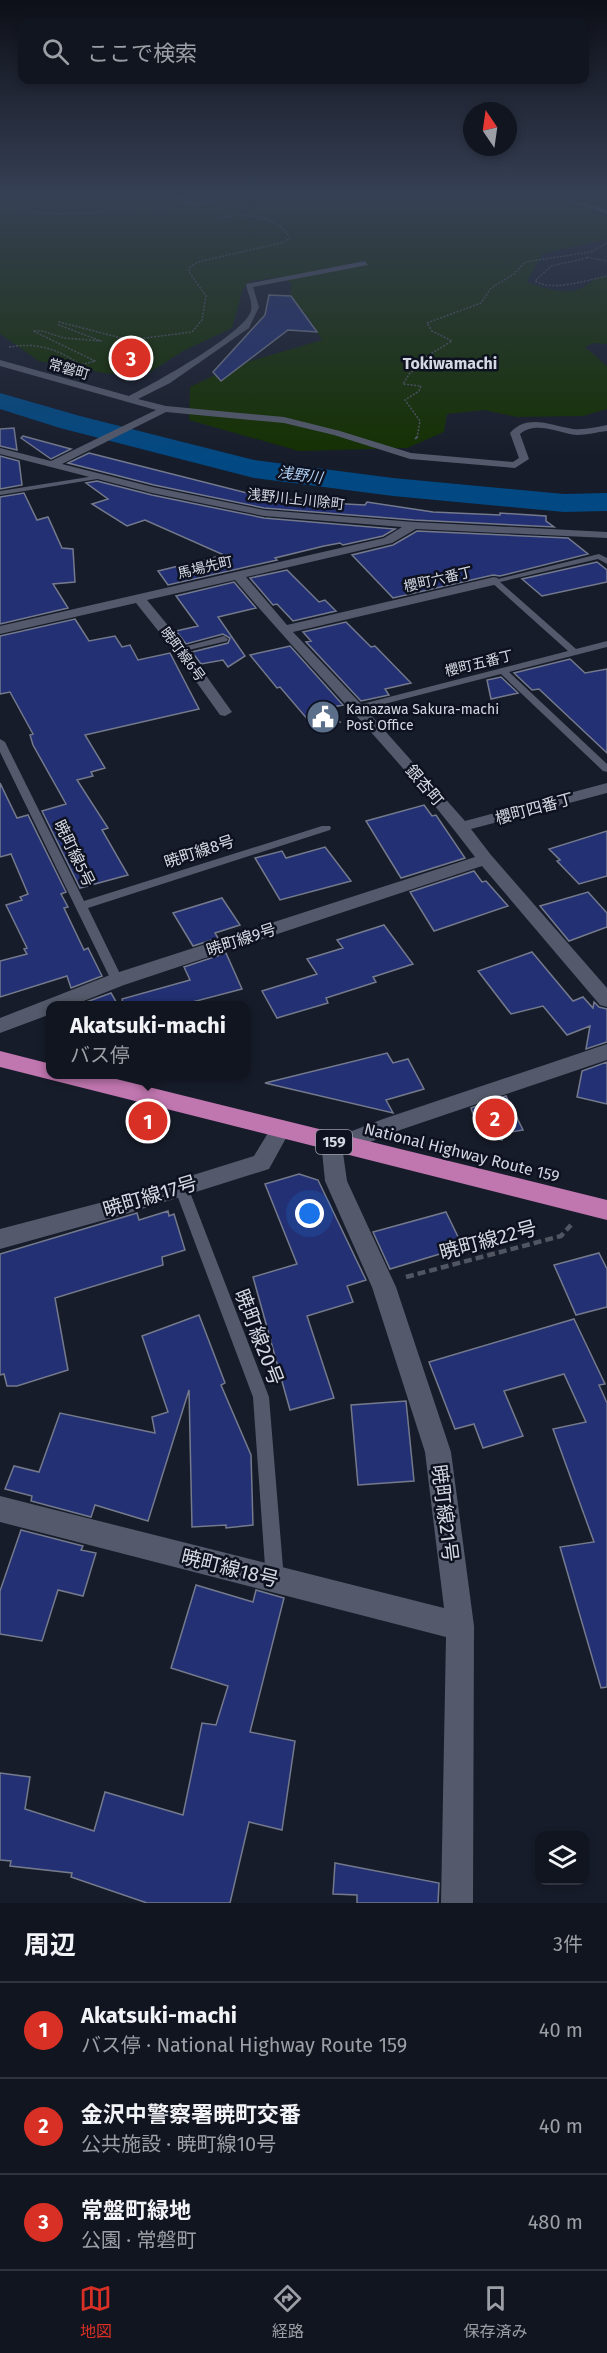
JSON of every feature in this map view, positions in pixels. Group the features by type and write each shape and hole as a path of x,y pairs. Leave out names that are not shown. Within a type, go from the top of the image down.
{"highway":[{"path":"0,1059 46,1071"},
{"name":"National Highway Route 159","path":"82,1079 598,1208"}],"street":[{"path":"128,400 167,381 246,326 255,315 257,303 249,286 255,285"},
{"name":"常磐町","path":"0,363 165,409 284,420 337,433 410,456 515,465 524,459 516,433 520,427 534,425 578,433"},
{"path":"51,465 165,409"},
{"path":"578,433 607,428"},
{"path":"578,433 607,440"},
{"name":"浅野川上川除町","path":"0,451 152,490 264,513 414,525 601,535"},
{"name":"馬場先町","path":"0,630 388,541 414,525"},
{"name":"銀杏町","path":"238,575 284,630 357,708 461,827 485,859 605,994"},
{"name":"櫻町六番丁","path":"284,630 494,581"},
{"name":"暁町線6号","path":"139,598 180,649 225,712"},
{"name":"櫻町四番丁","path":"461,827 607,789"},
{"name":"暁町線9号","path":"64,1001 117,980 485,859"},
{"name":"暁町線9号","path":"0,1026 46,1008"},
{"path":"337,1143 607,1052"},
{"name":"暁町線17号","path":"0,1239 261,1163 281,1129"},
{"name":"暁町線21号","path":"337,1143 336,1181 384,1287 438,1452 460,1626 457,1903"},
{"name":"暁町線18号","path":"0,1510 460,1626"}],"lane":[{"path":"0,493 101,477"},
{"name":"櫻町六番丁","path":"494,581 599,556 607,562"},
{"path":"494,581 574,652"},
{"path":"180,649 224,639"},
{"name":"櫻町五番丁","path":"357,708 607,644"},
{"path":"503,671 607,769"},
{"name":"暁町線5号","path":"0,742 117,980"},
{"name":"暁町線8号","path":"82,906 326,828"},
{"name":"暁町線20号","path":"181,1187 261,1397 275,1580"}],"path":[{"path":"5,348 22,343 43,345 63,352 81,365 95,361 33,331 42,331 64,338 101,341 59,324 59,322 129,340 192,332 200,326 204,317 206,296 198,285"},
{"path":"376,446 414,440 418,436 420,421 405,404 405,400 419,391 421,386 403,384 410,373 421,367 419,362 452,341 432,331 427,323 481,303 486,291 493,285"},
{"path":"543,285 556,288 567,285"},
{"name":"暁町線22号","path":"384,1287 395,1280 561,1236 598,1208"}],"green space":[{"path":"0,285 247,285 243,289 232,328 183,351 150,372 110,374 39,361 0,334"},
{"path":"291,285 535,285 547,289 569,291 587,285 607,285 607,344 594,343 585,347 607,366 607,409 583,416 517,417 484,410 447,414 444,432 407,448 299,451 189,420 190,387 234,366 322,340 309,318 291,297"}],"building":[{"path":"269,295 291,296 317,332 288,330 221,381 213,372 265,315"},
{"path":"14,428 17,450 0,446 0,429"},
{"path":"23,436 71,449 51,459 21,438"},
{"path":"89,453 259,496 308,502 365,505 367,502 433,512 546,516 546,521 554,527 414,520 264,508 154,485 68,463"},
{"path":"0,456 19,461 22,485 0,489"},
{"path":"97,481 264,518 395,529 383,536 343,545 340,543 324,546 275,558 277,560 168,585 158,571 224,555 145,520 127,526 92,504 108,499 86,483"},
{"path":"24,493 37,520 48,517 62,548 73,549 75,582 53,584 68,608 0,624 0,497"},
{"path":"417,531 568,538 588,554 500,576 493,575 393,598 352,555 393,545"},
{"path":"597,562 607,570 607,582 542,596 522,579"},
{"path":"287,570 319,602 325,600 336,611 293,621 277,604 273,605 250,578"},
{"path":"234,582 256,608 218,617 245,656 228,667 223,660 201,664 192,652 228,643 230,638 223,634 186,644 176,631 198,626 176,596"},
{"path":"75,619 89,641 115,636 122,647 130,645 138,660 170,653 199,709 85,735 105,768 91,772 93,776 77,780 108,828 102,830 128,875 80,888 42,811 66,804 33,745 30,735 33,734 10,692 0,694 0,636"},
{"path":"346,622 371,647 375,646 411,683 385,689 389,695 361,701 306,642 311,641 303,632"},
{"path":"290,646 343,705 333,707 338,712 333,714 340,722 315,728 250,655"},
{"path":"570,659 585,673 607,669 607,753 539,689 532,690 514,673"},
{"path":"501,677 518,693 491,699 487,680"},
{"path":"0,783 17,818 28,815 66,892 61,894 68,907 64,908 84,950 88,948 102,976 71,988 67,976 0,997 0,961 27,954 24,949 27,948 6,905 22,900 20,897 28,894 11,854 0,857"},
{"path":"424,805 432,816 436,815 465,858 401,878 366,821"},
{"path":"607,831 607,876 579,884 549,849"},
{"path":"325,847 351,881 280,900 255,858 282,851 286,858"},
{"path":"474,871 482,882 486,881 508,906 434,931 410,892"},
{"path":"588,892 607,913 607,927 569,941 540,906"},
{"path":"222,898 240,925 215,933 218,938 193,946 173,913"},
{"path":"384,925 413,964 373,977 376,982 326,998 328,1003 277,1018 262,991 317,974 307,959 343,948 337,940"},
{"path":"532,952 573,1001 583,997 593,1008 594,1002 599,1007 607,1009 607,1042 586,1049 590,1026 567,1035 543,1006 511,1014 478,971"},
{"path":"226,953 242,989 196,1001 122,1001 122,999 190,980 184,967"},
{"path":"111,993 116,1001 89,1001"},
{"path":"387,1053 393,1063 408,1059 424,1089 386,1100 393,1113 265,1083"},
{"path":"607,1062 607,1104 577,1097 582,1071"},
{"path":"506,1096 523,1130 505,1133 502,1140 480,1134 471,1108"},
{"path":"299,1174 318,1180 366,1280 347,1286 353,1302 307,1316 334,1398 290,1410 253,1277 297,1264 265,1184"},
{"path":"168,1211 169,1216 174,1214 185,1250 162,1257 163,1265 55,1298 68,1370 17,1386 7,1386 4,1374 0,1375 0,1254 137,1213 139,1220"},
{"path":"446,1212 463,1247 390,1269 373,1232"},
{"path":"599,1253 607,1269 607,1307 576,1315 554,1265"},
{"path":"199,1315 225,1383 221,1385 251,1455 253,1525 226,1528 226,1525 192,1527 189,1390 148,1521 95,1505 91,1517 31,1501 32,1496 5,1489 14,1466 39,1472 60,1413 155,1433 152,1417 168,1412 142,1336"},
{"path":"574,1319 605,1384 599,1385 607,1403 607,1687 601,1688 560,1547 594,1542 553,1429 586,1422 564,1374 504,1391 523,1436 483,1448 474,1424 455,1429 429,1362"},
{"path":"406,1401 414,1481 358,1485 351,1405"},
{"path":"21,1530 83,1546 81,1550 96,1553 83,1596 58,1590 42,1641 0,1634 0,1591"},
{"path":"196,1585 253,1602 256,1590 284,1598 250,1732 295,1741 282,1830 249,1822 230,1903 147,1903 71,1877 72,1873 10,1866 11,1861 0,1860 0,1773 30,1777 25,1809 94,1831 105,1792 183,1815 202,1723 216,1725 228,1686 171,1668"},
{"path":"335,1863 439,1883 438,1903 357,1903 357,1895 333,1894"}],"waterway":[{"name":"浅野川","path":"0,401 70,422 254,469 393,487 564,503 607,502"}],"place":[{"name":"常盤町緑地","path":"131,358"},
{"name":"Kanazawa Sakura-machi Post Office","path":"323,717"},
{"name":"金沢中警察署暁町交番","path":"495,1118"},
{"name":"Akatsuki-machi","path":"148,1121"}],"district":[{"name":"Tokiwamachi","path":"450,363"}]}
